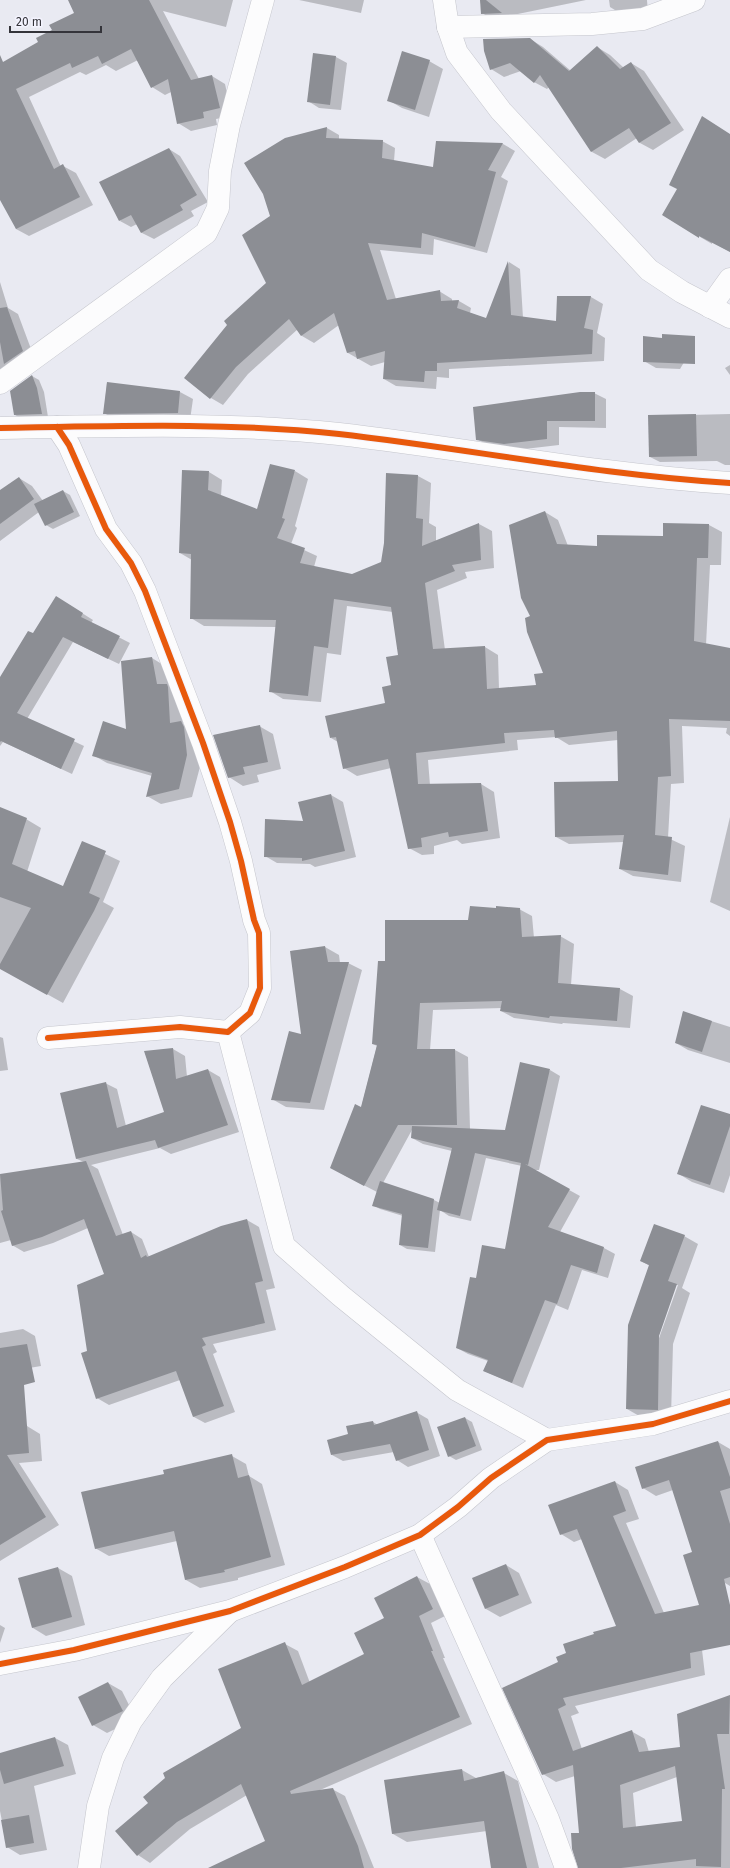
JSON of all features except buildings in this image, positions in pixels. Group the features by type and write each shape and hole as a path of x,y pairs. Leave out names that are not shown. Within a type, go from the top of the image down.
{"street":[{"path":"0,383 206,234 218,208 220,172 229,125 263,0"},
{"path":"444,0 448,27 457,53 501,110 649,270 682,292 730,317"},
{"path":"448,27 592,24 643,19 694,0"},
{"path":"710,306 730,279"},
{"path":"48,1038 180,1027 228,1032 250,1013 260,988 259,933 254,920 241,861 228,816 203,744 145,591 131,563 106,529 69,445 57,427"},
{"path":"0,428 261,428 337,434 654,477 730,483"},
{"path":"228,1032 284,1246 341,1296 457,1390 547,1440"},
{"path":"0,1664 74,1650 230,1611 345,1567 420,1535 458,1507 491,1478 547,1440 653,1424 730,1401"},
{"path":"420,1535 548,1819 566,1868"},
{"path":"89,1868 98,1806 113,1758 131,1721 162,1678 230,1611"}],"cycle path":[{"path":"0,428 212,426 297,430 388,440 632,474 730,483"},
{"path":"48,1038 180,1027 228,1032 250,1013 260,988 259,933 254,920 241,861 230,822 203,743 145,591 131,563 106,529 69,445 57,427"},
{"path":"0,1664 74,1650 230,1611 345,1567 420,1535 458,1507 491,1478 547,1440 653,1424 730,1401"}]}
